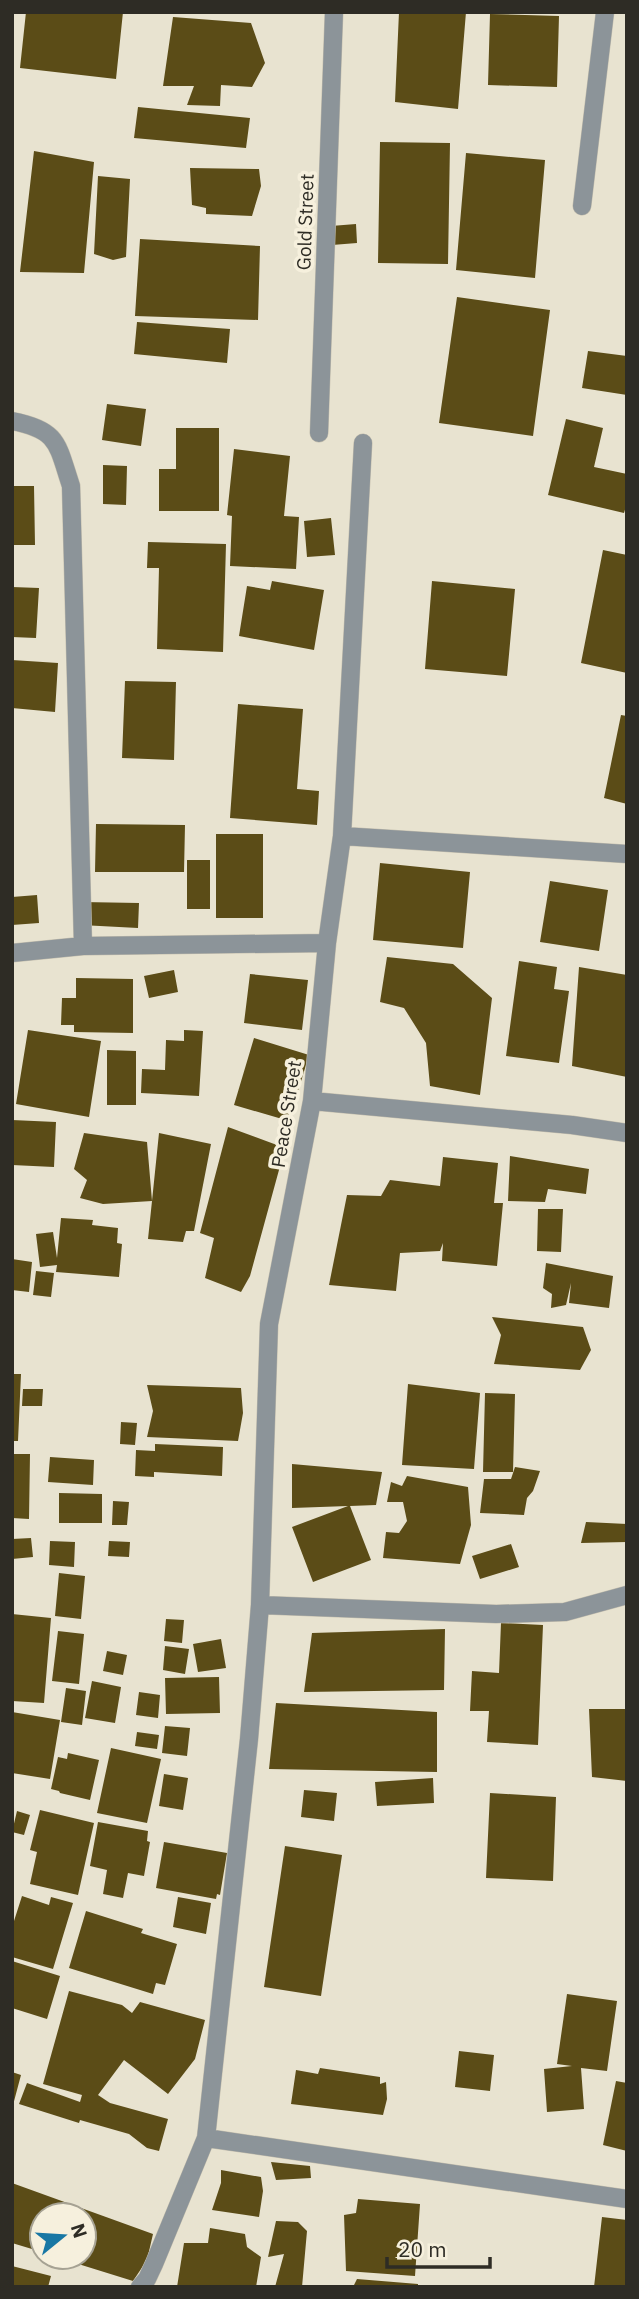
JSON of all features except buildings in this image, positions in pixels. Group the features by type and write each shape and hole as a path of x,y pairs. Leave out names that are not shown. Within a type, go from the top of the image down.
{"street":[{"name":"Gold Street","path":"319,433 334,12"},
{"path":"582,206 605,12"},
{"path":"12,421 34,425 50,435 58,447 71,485 83,946"},
{"name":"Peace Street","path":"140,2287 154,2264 206,2138 249,1739 260,1605 269,1324 313,1101 327,943 342,836 363,443"},
{"path":"342,836 627,854"},
{"path":"12,953 83,946 327,943"},
{"path":"313,1101 572,1125 627,1133"},
{"path":"260,1605 510,1614 565,1612 627,1595"},
{"path":"206,2138 627,2199"}]}
